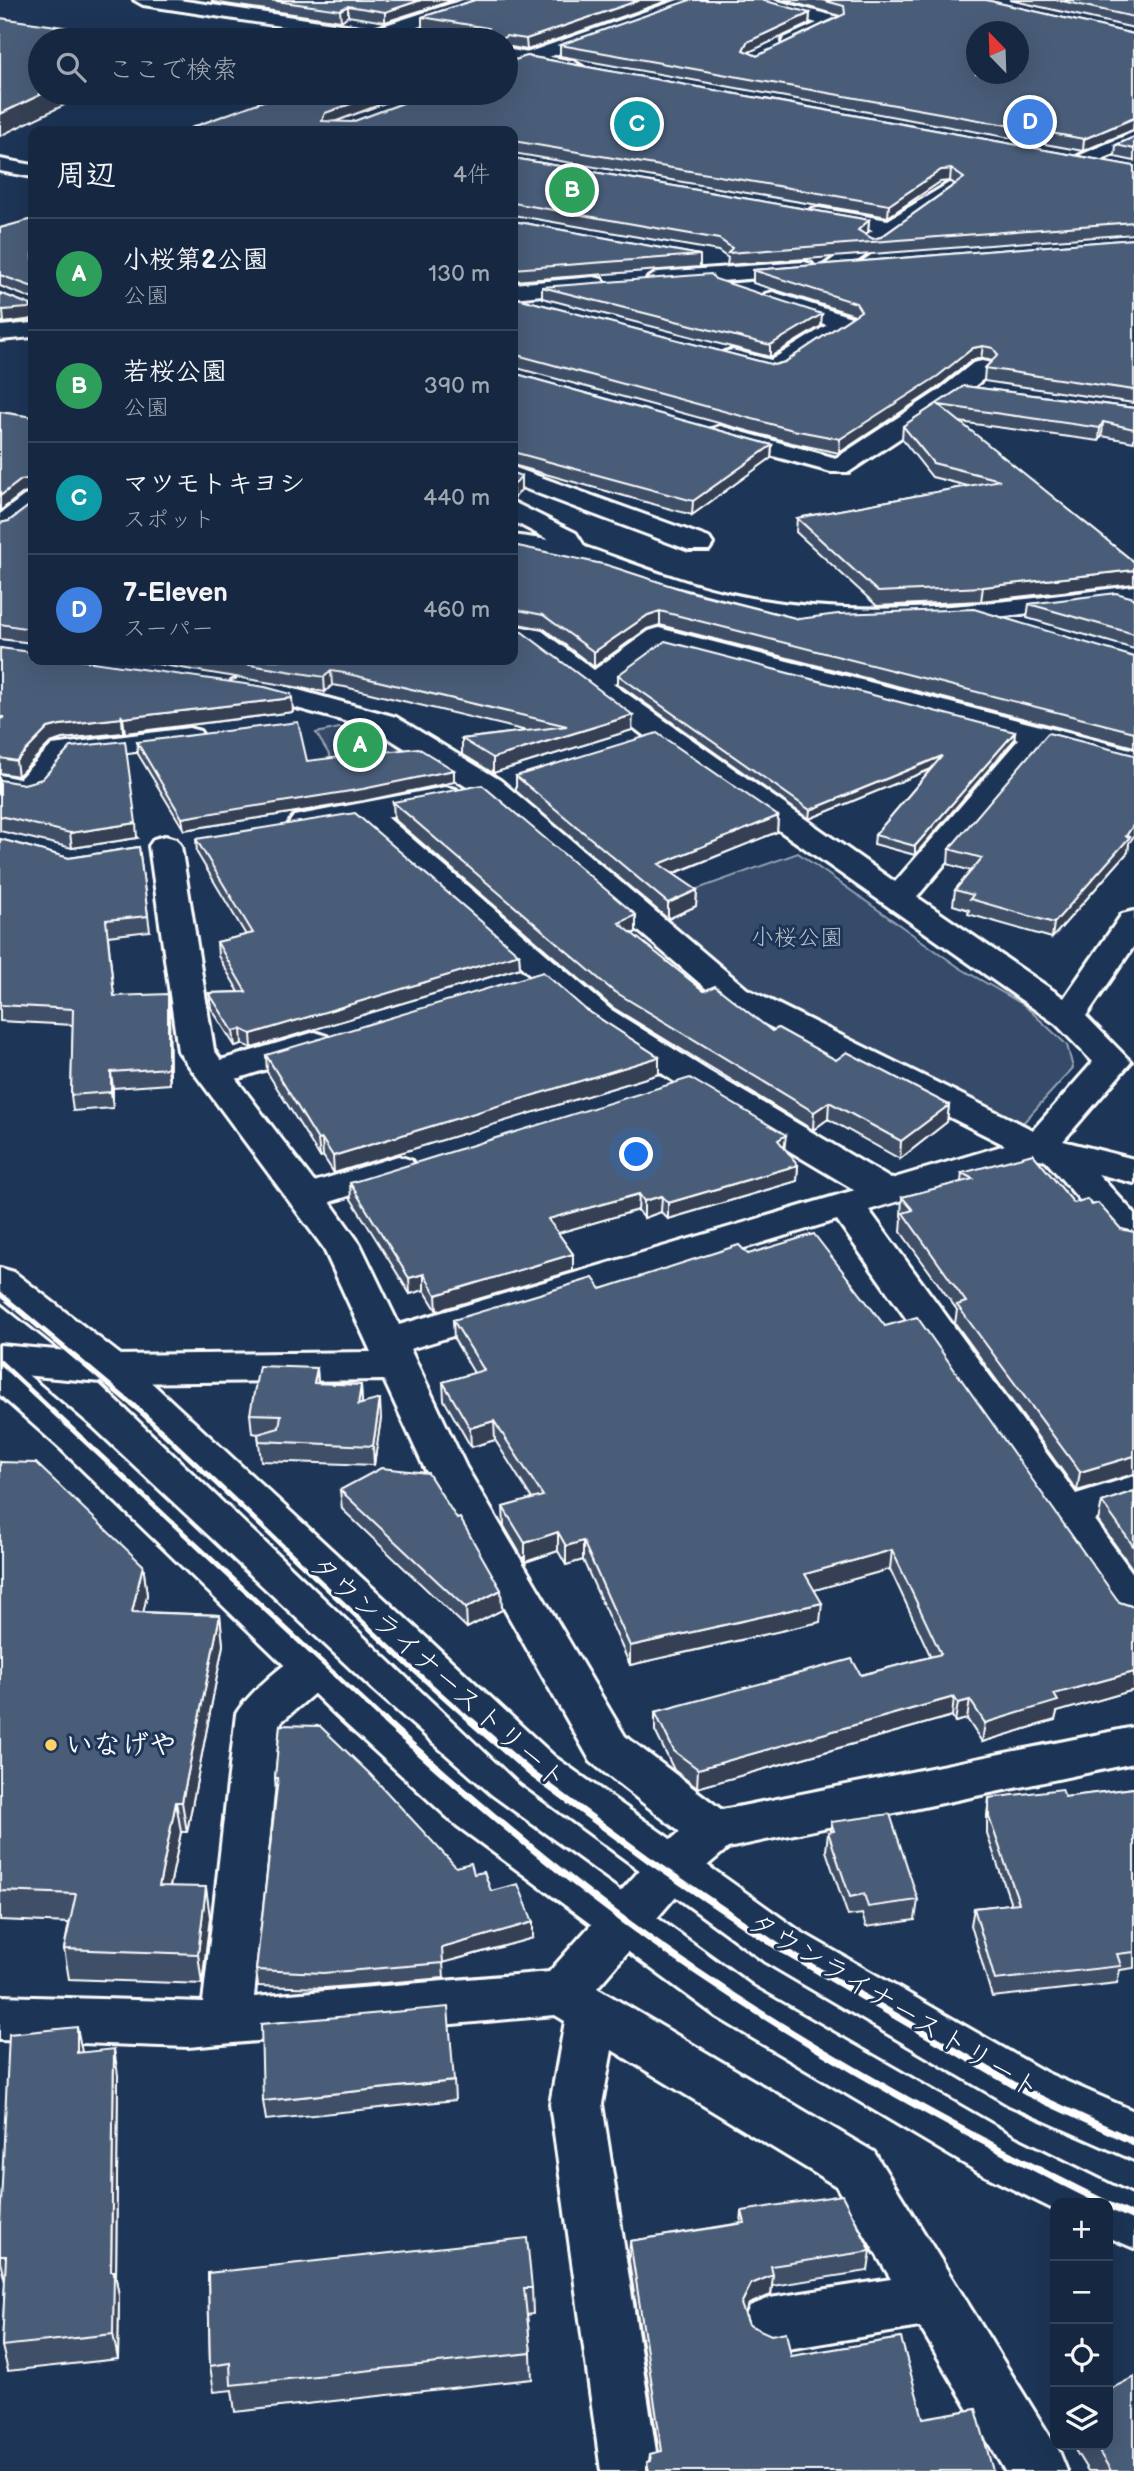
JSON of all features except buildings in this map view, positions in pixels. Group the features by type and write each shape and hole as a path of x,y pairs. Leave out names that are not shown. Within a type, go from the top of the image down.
{"street":[{"path":"143,0 328,28"},
{"path":"395,28 481,0"},
{"path":"518,56 695,0"},
{"path":"754,0 834,22 778,48"},
{"path":"518,57 594,71"},
{"path":"1085,160 1134,138"},
{"path":"1059,155 1122,167"},
{"path":"0,165 28,170"},
{"path":"834,266 949,189"},
{"path":"798,211 892,227"},
{"path":"688,255 764,272"},
{"path":"518,291 875,263"},
{"path":"701,275 846,323 774,368 709,351"},
{"path":"518,301 552,310"},
{"path":"0,333 28,330"},
{"path":"692,426 840,467 957,388 983,379"},
{"path":"518,477 699,544"},
{"path":"0,527 28,506"},
{"path":"518,513 566,539 575,553"},
{"path":"0,537 28,537"},
{"path":"518,544 575,553 726,602 790,612 877,617 1134,594"},
{"path":"965,611 1043,634"},
{"path":"0,1359 112,1369 391,1354 846,1205 1048,1149 1113,1062 1068,1017 661,734 532,638 518,635"},
{"path":"594,684 659,637 1134,759"},
{"path":"221,672 269,691 385,723 489,787 735,996 1048,1149 1134,1171"},
{"path":"281,727 344,712"},
{"path":"0,784 26,790 63,751 213,734"},
{"path":"621,746 661,734"},
{"path":"898,899 1039,734"},
{"path":"271,829 489,787 528,775"},
{"path":"364,813 598,1016 694,1078 888,1193"},
{"path":"165,846 196,1051 341,1244 444,1468 608,1749 714,1831"},
{"path":"1068,1017 1134,920"},
{"path":"511,985 550,973"},
{"path":"214,1074 343,1035"},
{"path":"654,1090 694,1078"},
{"path":"1048,1149 1134,1237"},
{"path":"307,1197 427,1160"},
{"path":"846,1205 1134,1608"},
{"name":"タウンライナーストリート","path":"0,1280 112,1369 418,1661 538,1770 783,1947 1028,2089 1134,2136"},
{"path":"0,1373 76,1439 315,1667 473,1811 734,2002 998,2155 1085,2198"},
{"path":"1066,1513 1134,1491"},
{"path":"226,2022 259,1714 315,1667"},
{"path":"630,2471 576,2104 578,2002 624,1923 671,1868 714,1831 1134,1745"},
{"path":"0,2018 188,2025 578,2002 855,2169 1038,2471"},
{"path":"1113,2212 1134,2222"},
{"path":"770,2325 934,2299"}],"green space":[{"path":"339,728 383,734 409,756 338,769 316,733"},
{"name":"小桜公園","path":"798,853 960,968 1024,1005 1067,1045 1073,1068 1023,1123 759,998 647,907"}],"railway":[{"path":"0,1294 141,1412 408,1665 473,1723"},
{"path":"0,1362 387,1723"},
{"path":"385,1721 530,1847 678,1959 796,2036 918,2106 1095,2198"},
{"path":"471,1721 532,1774 649,1860 781,1949 1026,2092 1134,2142"},
{"path":"1113,2207 1134,2217"}],"place":[{"name":"7-Eleven","path":"1030,122"},
{"name":"マツモトキヨシ","path":"637,124"},
{"name":"若桜公園","path":"572,190"},
{"name":"小桜第2公園","path":"360,745"},
{"name":"いなげや","path":"51,1745"}]}
